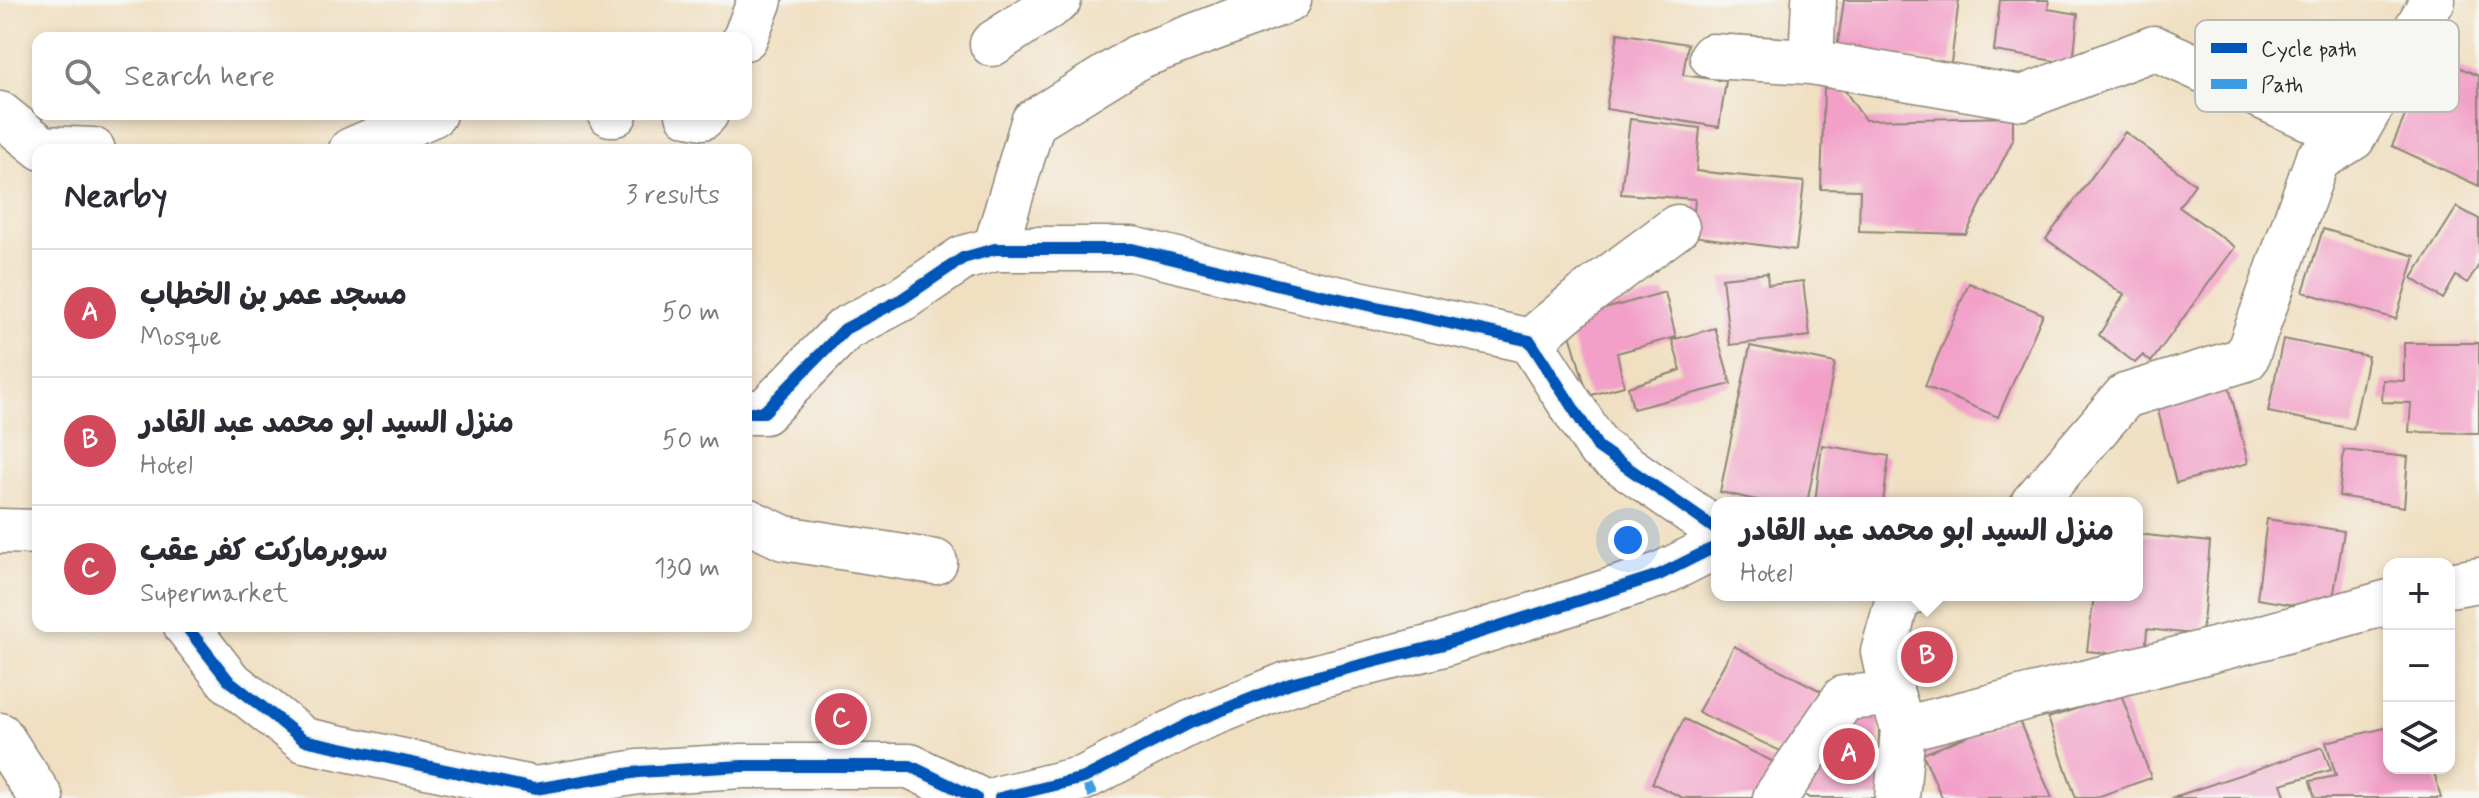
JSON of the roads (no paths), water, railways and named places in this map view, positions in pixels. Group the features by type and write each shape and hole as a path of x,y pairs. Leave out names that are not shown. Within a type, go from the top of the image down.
{"street":[{"path":"747,32 760,0"},
{"path":"992,44 1059,0"},
{"path":"995,249 1033,122 1138,57 1289,0"},
{"path":"1811,62 1814,0"},
{"path":"2421,20 2433,0"},
{"path":"1712,56 1811,62 2022,98 2154,48 2195,67"},
{"path":"2296,112 2353,138"},
{"path":"2038,497 2125,396 2246,359 2317,160 2353,138 2368,112"},
{"path":"0,114 37,144"},
{"path":"365,144 420,120"},
{"path":"1530,341 1580,299 1677,227"},
{"path":"752,412 764,412 845,329 902,299 963,258 995,249 1132,249 1530,341 1598,447 1711,526"},
{"path":"752,523 784,538 935,562"},
{"path":"0,531 32,532"},
{"path":"1000,798 1084,778 1190,723 1290,683 1440,645 1659,575 1711,549"},
{"path":"2455,584 2479,580"},
{"path":"1897,798 1897,712 1883,652 1898,601"},
{"path":"1775,798 1844,698 1897,712 2246,642 2383,604"},
{"path":"191,632 228,680 304,740 535,793 638,772 743,766 910,766 976,798"},
{"path":"0,735 41,798"}],"place":[{"name":"منزل السيد ابو محمد عبد القادر","path":"1927,657"},
{"name":"سوبرماركت كفر عقب","path":"841,719"},
{"name":"مسجد عمر بن الخطاب","path":"1849,754"}]}
